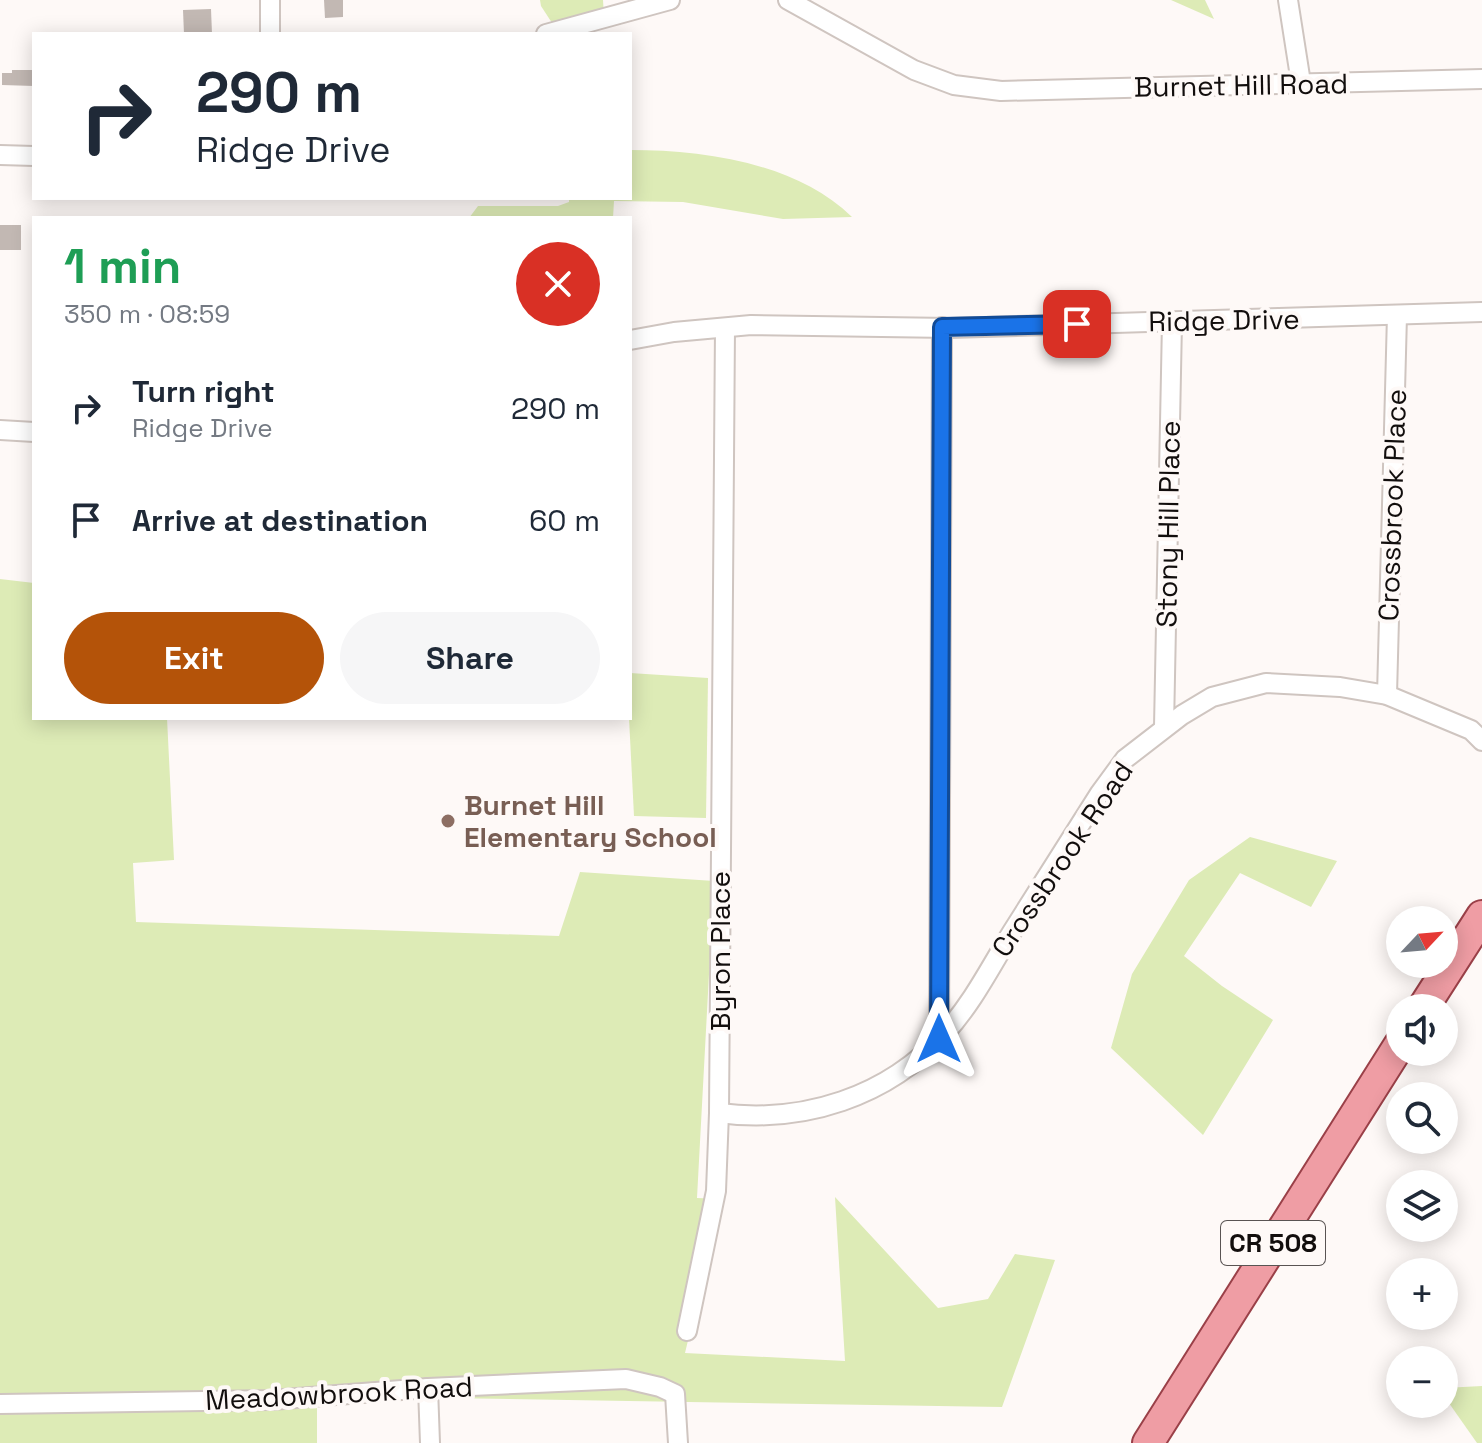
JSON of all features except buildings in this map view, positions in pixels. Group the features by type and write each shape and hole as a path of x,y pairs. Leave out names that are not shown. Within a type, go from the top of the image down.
{"main road":[{"path":"1432,994 1482,916"},
{"name":"CR 508","path":"1148,1443 1386,1066"}],"street":[{"path":"270,0 270,32"},
{"path":"553,32 670,0"},
{"name":"Burnet Hill Road","path":"788,0 914,70 954,85 1001,91 1482,79"},
{"path":"1288,0 1301,83"},
{"path":"0,155 32,156"},
{"name":"Ridge Drive","path":"632,340 674,332 751,325 942,327 1482,312"},
{"name":"Crossbrook Place","path":"1387,695 1397,315"},
{"name":"Stony Hill Place","path":"1164,727 1172,322"},
{"path":"939,1039 942,327"},
{"name":"Byron Place","path":"687,1331 716,1191 719,1113 725,328"},
{"path":"0,430 32,432"},
{"name":"Crossbrook Road","path":"719,1113 758,1116 785,1114 836,1104 906,1068 939,1039 962,1013 1100,793 1125,759 1164,727 1212,697 1266,683 1340,687 1387,695 1460,725 1482,741"},
{"name":"Meadowbrook Road","path":"0,1404 271,1400 428,1388 626,1379 675,1394 678,1443"},
{"path":"428,1388 430,1443"}],"green space":[{"path":"540,0 603,0 604,15 554,26"},
{"path":"1171,0 1205,0 1214,19"},
{"path":"632,150 659,151 718,157 777,172 829,199 852,217 783,219 683,202 614,201 613,216 470,216 478,206 558,206 569,202 632,200"},
{"path":"0,579 32,583 32,720 167,720 174,860 133,863 136,922 559,936 580,872 714,881 697,1198 722,1199 685,1353 845,1361 835,1197 938,1308 988,1299 1015,1254 1055,1260 1002,1407 317,1396 317,1443 0,1443"},
{"path":"632,673 708,678 706,818 634,816 629,720 632,720"},
{"path":"1250,837 1337,861 1311,907 1240,873 1184,956 1273,1020 1203,1135 1111,1048 1132,974 1189,880"},
{"path":"1482,1386 1482,1443 1477,1443 1458,1416 1458,1387"}],"place":[{"name":"Burnet Hill Elementary School","path":"448,821"}],"route":[{"path":"939,1039 942,327 1077,324"}]}
